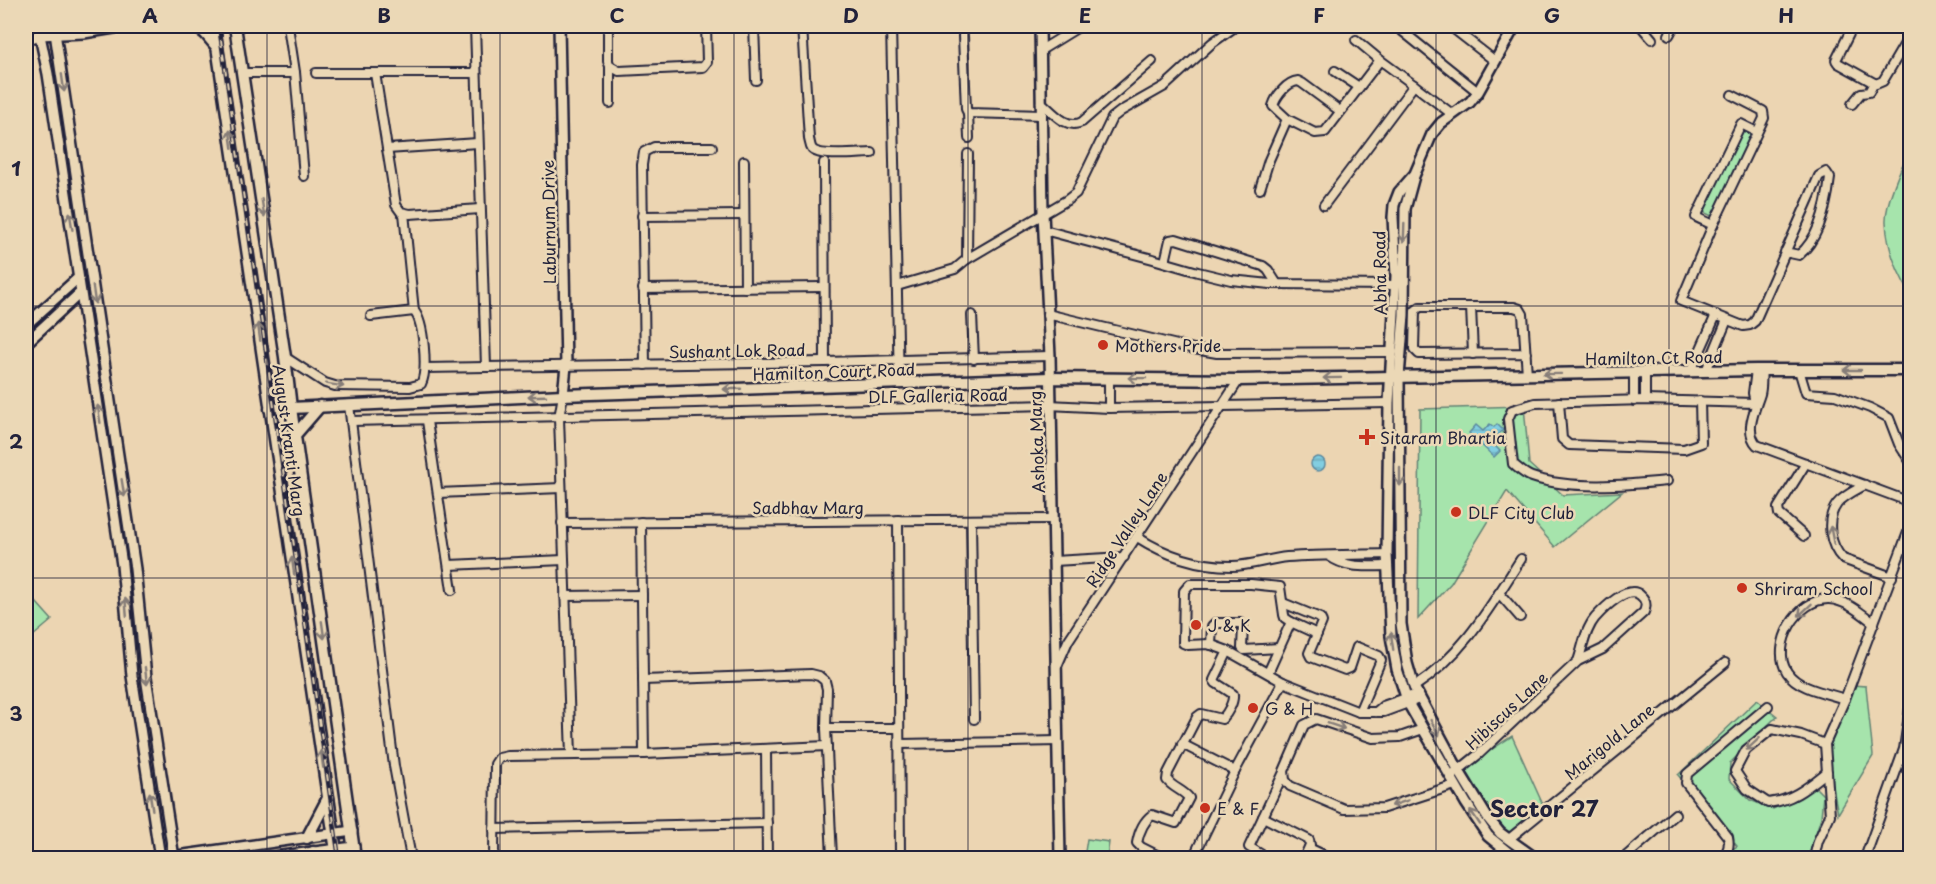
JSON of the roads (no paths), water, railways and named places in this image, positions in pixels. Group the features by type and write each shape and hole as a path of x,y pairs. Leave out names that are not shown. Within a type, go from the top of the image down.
{"main road":[{"path":"195,26 211,39 218,49"},
{"name":"August Kranti Marg","path":"214,26 336,854"},
{"name":"August Kranti Marg","path":"235,26 285,357 355,853"},
{"name":"Hamilton Ct Road","path":"1395,377 1759,370 1911,370"},
{"name":"Hamilton Court Road","path":"270,409 562,395 1049,378 1239,380 1395,377"},
{"path":"295,435 320,406"},
{"path":"308,838 328,798"}],"street":[{"path":"26,40 39,30 84,33 126,26"},
{"path":"288,26 295,73 304,176"},
{"path":"475,26 486,367"},
{"name":"Laburnum Drive","path":"559,26 566,366 559,418 571,755"},
{"path":"608,26 610,103"},
{"path":"610,66 619,71 703,67 707,62 706,26"},
{"path":"754,26 756,80"},
{"path":"802,26 809,139 812,149 818,153 827,154 872,153"},
{"path":"891,26 899,384"},
{"name":"Ashoka Marg","path":"1040,26 1043,213 1050,356 1049,405 1059,741 1060,858"},
{"path":"1041,50 1080,26"},
{"path":"897,286 955,269 967,259 1067,200 1076,193 1112,118 1165,86 1212,43 1236,26"},
{"path":"1396,26 1478,92"},
{"path":"1450,26 1495,61"},
{"path":"1641,26 1652,39"},
{"path":"1669,34 1674,26"},
{"path":"1853,26 1836,60 1877,83"},
{"name":"Abha Road","path":"1395,377 1404,315 1405,208 1414,176 1432,134 1441,123 1470,102 1478,92 1511,27"},
{"path":"39,30 48,74 122,565 132,676 158,858 352,831"},
{"path":"54,30 135,569 146,677 173,857"},
{"path":"1852,104 1861,93 1869,92 1877,83 1911,35"},
{"path":"963,36 969,138"},
{"path":"1356,40 1452,114"},
{"path":"1340,111 1302,83 1294,81 1274,102 1273,106 1287,119 1320,133 1325,132 1380,60"},
{"path":"1041,102 1068,124 1075,125 1082,122 1152,61"},
{"path":"1335,71 1359,87"},
{"path":"243,73 295,73"},
{"path":"316,73 476,73"},
{"path":"375,73 396,205 401,212 480,209"},
{"path":"1324,205 1414,85"},
{"path":"1732,95 1765,114 1713,225 1681,301 1743,326 1755,321 1785,252 1819,176 1826,172 1830,178 1829,187 1818,226 1806,250 1799,255 1785,252"},
{"path":"968,113 1042,115"},
{"path":"1260,189 1269,160 1287,119"},
{"path":"1713,225 1696,217 1741,124 1757,132"},
{"path":"387,149 478,143"},
{"path":"645,365 642,216 644,153 654,147 712,147"},
{"path":"967,259 968,153"},
{"path":"744,161 745,288"},
{"path":"824,163 825,362"},
{"name":"Abha Road","path":"1395,377 1393,352 1396,285 1394,205 1404,184 1414,176"},
{"path":"285,357 325,383 335,386 416,386 421,384 425,368 420,317 414,311 404,213"},
{"path":"642,216 744,216"},
{"path":"1044,230 1231,280 1277,284 1396,285"},
{"path":"1165,262 1170,240 1176,239 1263,266 1277,284"},
{"path":"26,325 78,278"},
{"path":"643,289 824,287"},
{"path":"26,343 80,293"},
{"path":"1471,307 1473,354"},
{"path":"1526,353 1415,353 1413,349 1417,308 1514,307 1520,309 1523,314 1526,353 1527,375"},
{"path":"370,316 414,311"},
{"path":"1047,314 1207,352 1245,354 1393,352"},
{"path":"972,315 974,359"},
{"path":"1404,315 1415,315"},
{"path":"1691,371 1716,315"},
{"path":"1706,371 1727,320"},
{"name":"Sushant Lok Road","path":"425,368 1050,356"},
{"path":"1759,370 1760,394 1755,403 1750,431 1752,440 1757,445 1902,499 1911,512"},
{"path":"1799,370 1806,393 1835,395 1889,418 1899,444 1911,460"},
{"path":"1639,372 1645,400"},
{"path":"1634,401 1639,372"},
{"path":"1395,377 1389,403 1387,554 1391,636 1397,669 1407,700 1455,777 1488,836 1515,858"},
{"path":"1395,377 1401,624 1407,663 1417,693 1455,777 1500,833 1535,858"},
{"path":"1109,378 1109,408"},
{"name":"Ridge Valley Lane","path":"1056,668 1060,654 1068,640 1239,380"},
{"path":"1668,481 1635,484 1560,484 1530,477 1513,464 1508,419 1512,410 1535,403 1645,400 1755,403"},
{"path":"1559,402 1562,439 1569,445 1684,449 1701,443 1700,401"},
{"name":"DLF Galleria Road","path":"351,421 1049,405 1109,408 1389,403"},
{"path":"349,405 394,766 411,858"},
{"path":"427,421 452,590"},
{"path":"1804,536 1779,514 1778,508 1806,463"},
{"path":"1865,485 1838,503 1831,520 1831,537 1838,554 1843,559 1892,577"},
{"path":"438,494 561,488"},
{"name":"Sadbhav Marg","path":"562,523 1053,519"},
{"path":"898,520 900,858"},
{"path":"971,520 974,719"},
{"path":"641,522 644,754"},
{"path":"1814,858 1818,842 1830,815 1825,744 1845,699 1911,527"},
{"path":"1137,537 1165,553 1234,566 1283,558 1387,554"},
{"path":"1329,556 1344,565 1388,566"},
{"path":"1054,561 1124,557"},
{"path":"1317,634 1285,618 1282,591 1276,585 1190,584 1184,591 1184,643 1211,645 1228,651 1283,682 1359,712 1384,712 1417,693 1463,646 1521,559"},
{"path":"449,565 564,561"},
{"name":"Hibiscus Lane","path":"1455,777 1578,661 1603,649 1644,612 1645,600 1638,592 1625,592 1596,616 1590,625 1578,661"},
{"path":"1499,593 1520,617"},
{"path":"565,596 642,595"},
{"path":"1845,699 1798,682 1787,672 1781,656 1782,642 1800,613 1809,604 1818,600 1831,599 1846,604 1874,623"},
{"path":"1283,603 1320,618 1322,622 1310,655 1345,670 1350,668 1358,648 1381,657 1359,712"},
{"path":"1268,673 1291,622"},
{"path":"1211,645 1212,626 1215,623 1240,623 1244,630 1242,648 1244,650 1279,648"},
{"path":"1163,858 1141,847 1137,843 1138,835 1147,819 1152,815 1176,823 1188,803 1185,793 1171,786 1167,780 1168,773 1197,717 1201,714 1222,719 1226,715 1234,698 1233,694 1214,680 1228,651"},
{"name":"Marigold Lane","path":"1509,839 1725,663"},
{"path":"643,680 810,674 819,676 825,681 832,858"},
{"path":"1193,858 1235,771 1283,682"},
{"path":"1720,858 1728,851 1730,845 1728,837 1686,783 1685,778 1768,706"},
{"path":"1864,858 1904,749 1911,708"},
{"path":"1267,858 1249,849 1304,725 1316,719 1373,738 1400,737 1423,729"},
{"path":"826,728 899,728"},
{"path":"1825,744 1801,735 1772,729 1746,750 1735,771 1747,789 1768,803 1778,802 1801,793 1827,772"},
{"path":"900,744 1059,741"},
{"path":"1182,744 1235,771"},
{"path":"494,858 495,764 499,758 827,746"},
{"path":"766,750 767,858"},
{"path":"1284,771 1285,780 1290,786 1344,809 1384,808 1455,777"},
{"path":"1624,858 1675,814"},
{"path":"1263,817 1309,840 1309,848 1304,858"},
{"path":"494,829 767,822"},
{"path":"1309,848 1330,858"},
{"path":"266,858 355,853"}],"water":[{"path":"1490,424 1494,427 1497,424 1503,430 1497,436 1500,440 1495,446 1500,451 1494,457 1469,433 1476,425 1483,431"},
{"path":"1318,457 1323,459 1325,464 1323,469 1318,471 1313,469 1311,464 1313,459"}],"railway":[{"path":"219,26 339,858"}],"place":[{"name":"Mothers Pride","path":"1103,345"},
{"name":"Sitaram Bhartia","path":"1367,437"},
{"name":"DLF City Club","path":"1456,512"},
{"name":"Shriram School","path":"1742,588"},
{"name":"J & K","path":"1196,625"},
{"name":"G & H","path":"1253,708"},
{"name":"E & F","path":"1205,808"}],"district":[{"name":"Sector 27","path":"1544,807"}]}
